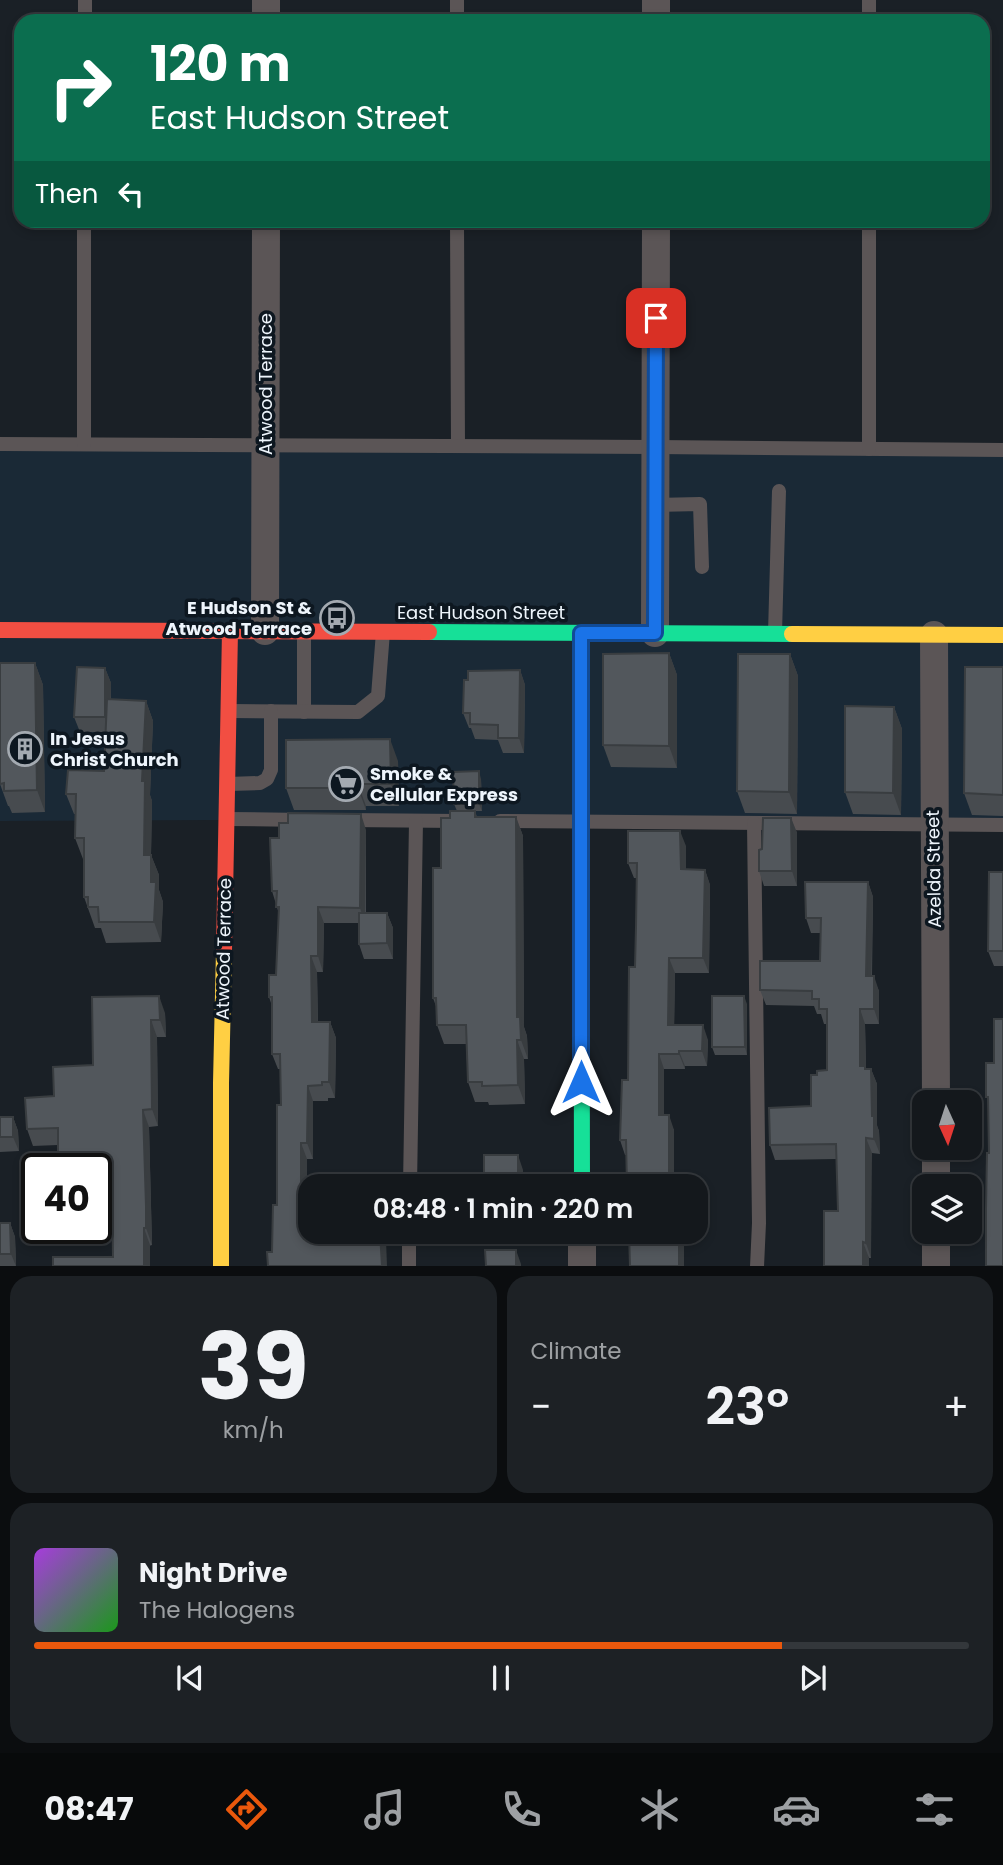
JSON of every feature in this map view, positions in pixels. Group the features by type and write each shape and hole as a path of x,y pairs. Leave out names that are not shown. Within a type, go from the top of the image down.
{"street":[{"name":"Atwood Terrace","path":"265,631 266,228"},
{"path":"655,633 656,228"},
{"name":"East Hudson Street","path":"0,630 1003,635"},
{"name":"Atwood Terrace","path":"221,1266 221,1083 230,631"},
{"path":"581,633 582,1174"},
{"name":"Azelda Street","path":"934,635 936,1090"},
{"path":"582,1244 582,1266"},
{"path":"936,1244 936,1266"}],"lane":[{"path":"84,228 84,444"},
{"path":"457,228 458,446"},
{"path":"869,228 869,449"},
{"path":"0,444 1003,450"},
{"path":"775,634 779,491"},
{"path":"655,505 700,504 702,568"},
{"path":"303,631 304,712"},
{"path":"228,710 358,712 378,696 383,632"},
{"path":"227,784 260,783 267,779 271,770 271,711"},
{"path":"226,819 1003,825"},
{"path":"410,1174 416,821"},
{"path":"754,823 759,1223 757,1266"},
{"path":"409,1244 409,1266"}],"shaded area":[{"path":"0,444 1003,448 1003,825 0,821"}],"building":[{"path":"669,653 669,746 603,745 603,654"},
{"path":"738,654 790,654 789,792 737,791"},
{"name":"In Jesus Christ Church","path":"0,663 35,663 37,790 4,791 4,783 0,784"},
{"path":"77,667 105,668 105,717 74,717"},
{"path":"965,667 1003,667 1003,795 964,793"},
{"path":"520,670 519,738 498,738 498,725 470,724 470,713 463,713 464,680 468,680 468,671"},
{"path":"107,699 146,701 142,781 145,781 144,855 151,855 151,882 156,882 154,922 99,922 98,907 88,907 88,897 84,897 84,838 75,838 76,794 66,794 68,770 104,771"},
{"path":"845,706 894,707 893,793 845,792"},
{"path":"390,739 391,784 358,784 358,788 286,788 286,740"},
{"path":"479,771 479,804 454,804 453,772"},
{"path":"450,811 475,811 475,817 516,817 517,1017 520,1017 521,1040 517,1040 518,1085 482,1086 482,1082 468,1082 466,1025 437,1025 436,998 433,998 433,868 441,868 441,818 450,818"},
{"path":"288,813 361,814 360,908 318,907 318,956 311,956 312,1022 330,1022 329,1082 308,1086 307,1143 301,1143 301,1174 298,1174 298,1244 381,1244 382,1266 268,1266 267,1252 272,1252 273,1205 277,1205 277,1105 281,1105 280,1054 272,1054 272,997 269,997 269,975 276,975 279,907 276,907 277,891 272,891 270,838 279,838 279,823 288,823"},
{"path":"763,818 791,818 792,871 759,871"},
{"path":"628,831 680,831 681,869 705,870 703,958 669,958 668,1025 703,1025 702,1051 659,1054 659,1115 669,1115 669,1174 627,1174 626,1140 620,1140 622,1080 628,1080 629,967 635,967 637,863 628,863"},
{"path":"989,872 1003,872 1003,951 988,951"},
{"path":"805,882 868,882 866,976 874,976 874,1009 860,1009 860,1066 871,1069 874,1139 866,1138 866,1243 863,1242 863,1266 824,1266 824,1211 838,1211 836,1144 770,1145 769,1108 811,1106 811,1075 827,1070 827,1009 819,1009 819,999 812,999 812,991 760,990 760,961 820,961 821,918 806,918"},
{"path":"359,913 387,913 387,943 359,944"},
{"path":"159,996 160,1020 151,1020 152,1109 143,1110 146,1206 144,1266 53,1266 53,1257 113,1257 112,1153 58,1153 58,1128 27,1129 25,1098 54,1096 53,1067 93,1065 92,997"},
{"path":"712,996 744,996 745,1047 712,1047"},
{"path":"994,1019 1003,1019 1003,1266 986,1266 989,1153 986,1063 994,1063"},
{"path":"0,1117 13,1117 13,1137 0,1137"},
{"path":"484,1155 518,1155 518,1174 484,1174"},
{"path":"0,1223 10,1223 11,1254 0,1254"},
{"path":"629,1244 679,1244 679,1266 630,1266"},
{"path":"485,1250 516,1250 516,1266 486,1266"}],"traffic: fast":[{"path":"429,632 792,634"},
{"path":"581,633 582,1174"}],"traffic: slow":[{"path":"792,634 1003,635"},
{"path":"221,1266 224,950"}],"traffic: jam":[{"path":"0,630 429,632"},
{"path":"224,950 230,631"}],"place":[{"name":"E Hudson St & Atwood Terrace","path":"337,618"},
{"name":"In Jesus Christ Church","path":"25,749"},
{"name":"Smoke & Cellular Express","path":"346,784"}],"route":[{"path":"581,1082 581,633 655,633 656,318"}]}
